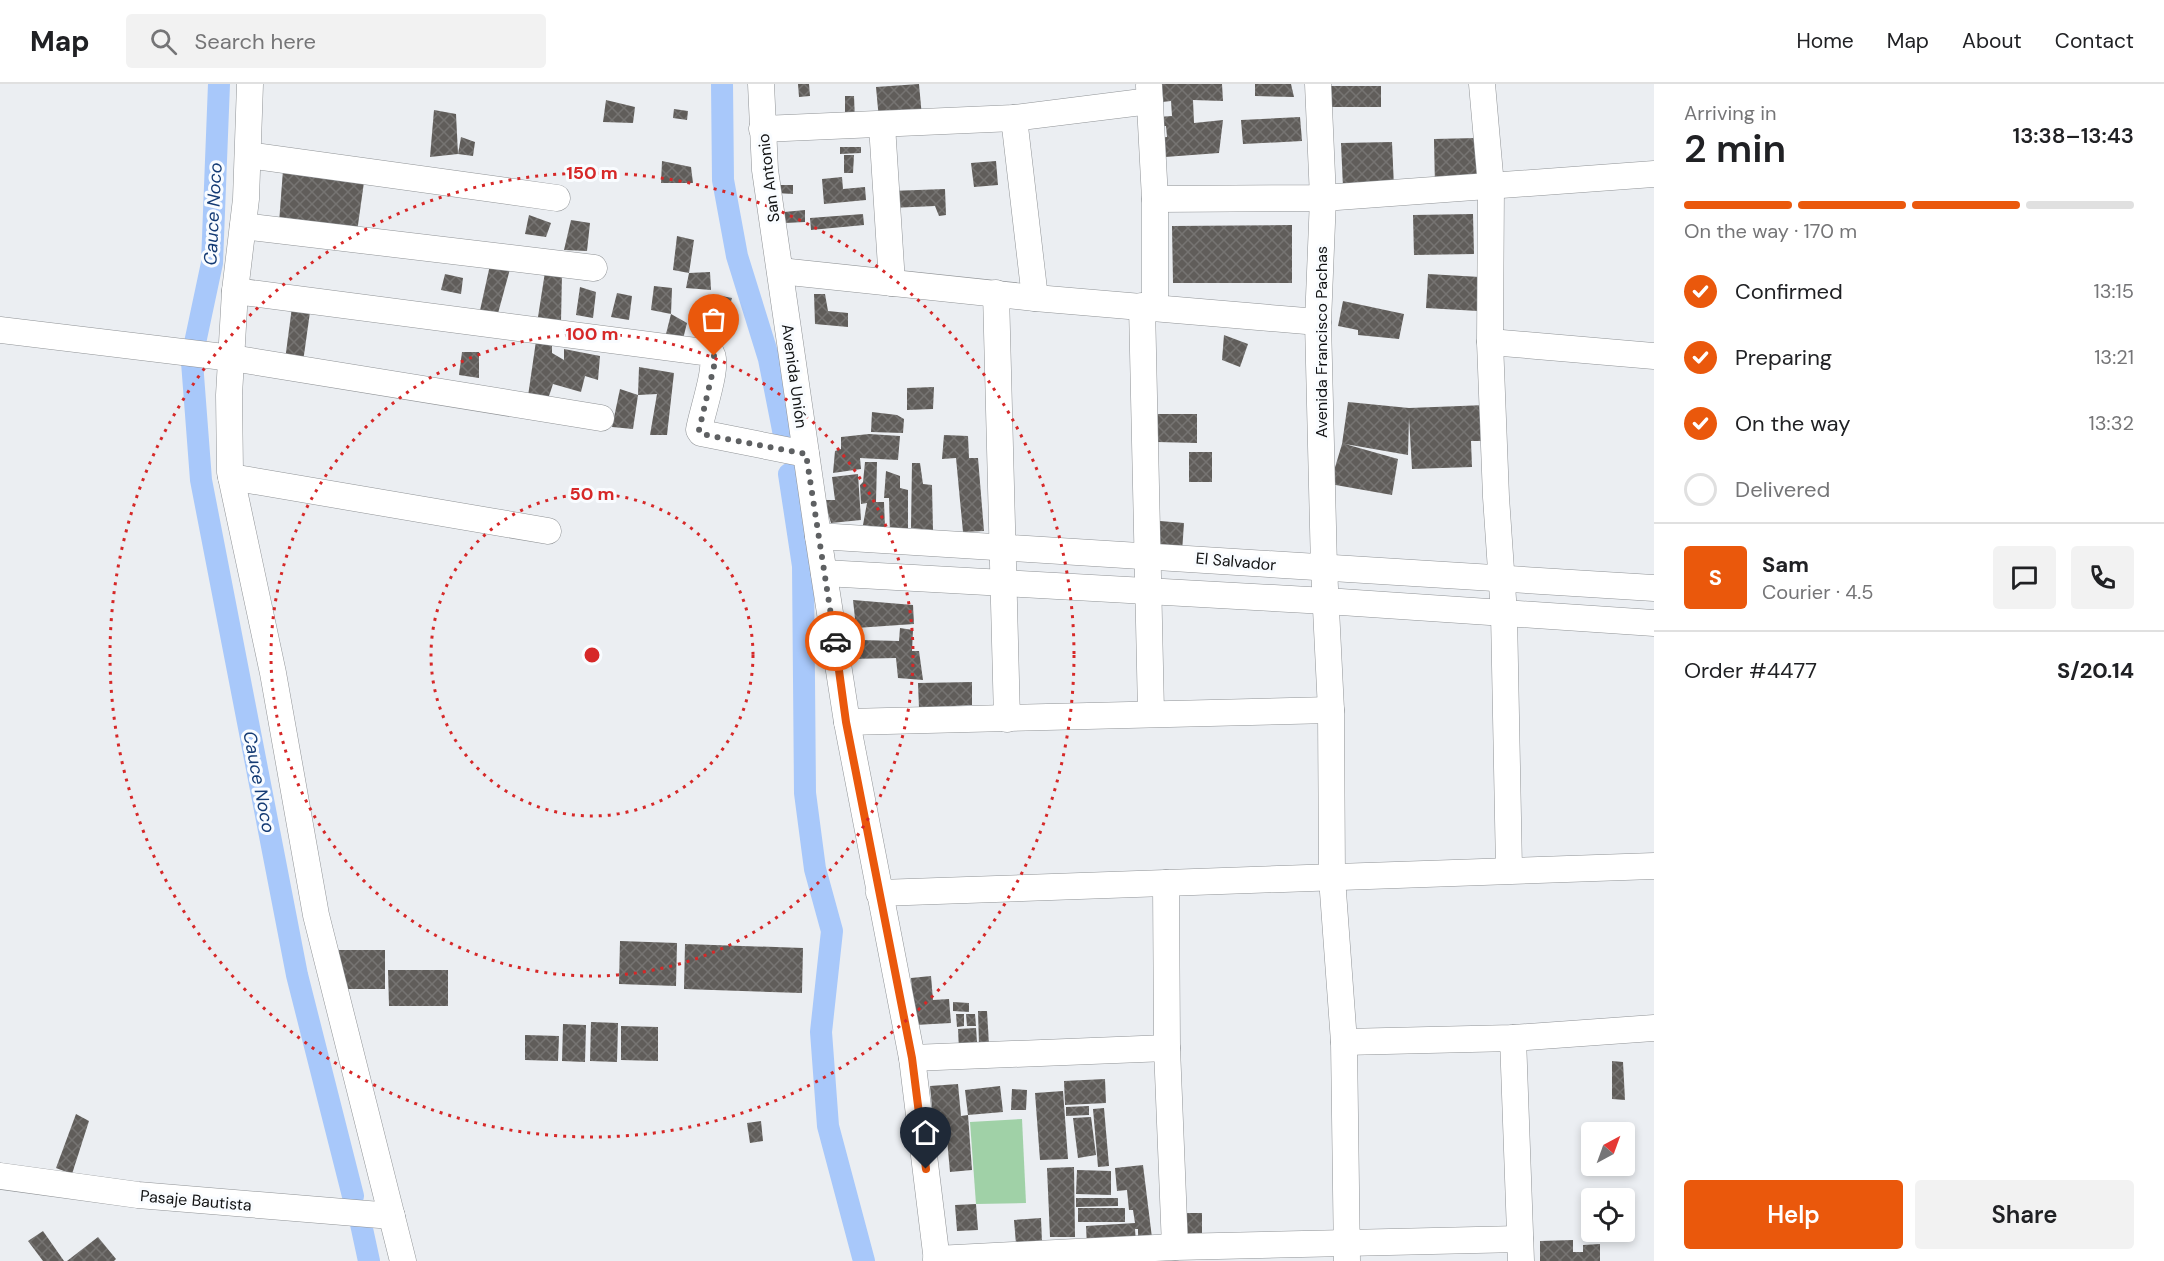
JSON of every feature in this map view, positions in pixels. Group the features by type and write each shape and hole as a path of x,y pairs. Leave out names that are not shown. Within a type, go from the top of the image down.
{"street":[{"path":"250,84 248,155 235,291 229,395 231,477 273,673 316,915 403,1261"},
{"name":"San Antonio","path":"761,84 765,170 780,272"},
{"name":"Avenida Francisco Pachas","path":"1318,84 1323,198 1318,322 1324,568 1331,710 1332,878 1344,1042 1346,1253"},
{"path":"1482,84 1491,186 1490,342 1504,614 1509,869"},
{"path":"762,129 1014,118 1149,93 1155,199 1149,307 1147,554 1151,712"},
{"path":"1014,118 1035,297"},
{"path":"882,125 892,283"},
{"path":"248,155 557,198"},
{"path":"1155,199 1323,198 1654,174"},
{"path":"243,226 594,268"},
{"path":"780,272 1318,322"},
{"name":"Avenida Unión","path":"780,272 846,722 912,1058 936,1260"},
{"path":"235,291 711,353 715,362 702,414 699,430 701,434 806,454"},
{"path":"996,293 1008,719"},
{"path":"0,330 232,358 601,418"},
{"path":"1490,342 1654,356"},
{"path":"231,477 548,531"},
{"name":"El Salvador","path":"818,536 1004,545 1324,568 1654,588"},
{"name":"El Salvador","path":"824,573 1326,601 1654,623"},
{"path":"846,722 1008,719 1151,712 1331,710"},
{"path":"879,892 1332,878 1509,869 1654,866"},
{"path":"1166,883 1167,1048 1175,1247"},
{"path":"1344,1042 1513,1038 1654,1029"},
{"path":"936,1260 1175,1247 1346,1253 1520,1250 1513,1038"},
{"path":"912,1058 1167,1048"},
{"name":"Pasaje Bautista","path":"0,1176 138,1195 392,1216"}],"green space":[{"path":"1022,1119 1026,1203 976,1204 970,1122"}],"building":[{"path":"798,84 809,84 810,96 799,97"},
{"path":"919,84 922,117 879,120 876,87"},
{"path":"1162,84 1222,84 1223,101 1193,100 1194,123 1223,120 1219,153 1165,157 1166,151 1159,149 1158,138 1167,137 1166,126 1158,126 1158,117 1172,116 1171,101 1162,102"},
{"path":"1255,84 1291,84 1294,97 1255,96"},
{"path":"1329,86 1381,86 1381,107 1329,107"},
{"path":"845,96 854,96 855,121 845,117"},
{"path":"606,100 635,107 633,123 603,122"},
{"path":"674,109 688,111 687,120 673,118"},
{"path":"434,110 456,114 458,154 430,157"},
{"path":"1300,117 1302,141 1243,144 1241,120"},
{"path":"461,137 475,142 473,156 458,154"},
{"path":"1477,138 1479,185 1435,187 1434,139"},
{"path":"1392,142 1394,187 1343,188 1341,143"},
{"path":"840,147 861,147 861,153 840,154"},
{"path":"844,155 854,155 853,173 844,173"},
{"path":"662,161 691,167 693,183 661,183"},
{"path":"996,161 998,185 974,187 971,163"},
{"path":"283,170 364,182 357,232 279,223"},
{"path":"842,177 843,189 865,187 866,200 824,204 822,179"},
{"path":"776,185 793,185 793,194 776,193"},
{"path":"945,189 946,215 939,216 935,206 891,208 890,191"},
{"path":"805,210 805,222 785,223 784,212"},
{"path":"863,214 864,225 811,230 810,218"},
{"path":"1473,214 1474,254 1414,255 1413,215"},
{"path":"529,215 551,223 546,237 525,234"},
{"path":"571,220 590,223 587,251 564,250"},
{"path":"1292,225 1292,283 1173,283 1172,226"},
{"path":"677,236 694,240 689,273 673,270"},
{"path":"490,265 510,269 497,317 479,315"},
{"path":"545,272 562,273 561,322 538,317"},
{"path":"710,272 711,290 686,288 689,273"},
{"path":"445,274 463,278 461,294 441,290"},
{"path":"1428,274 1480,277 1478,311 1426,308"},
{"path":"654,286 672,288 671,314 651,310"},
{"path":"580,287 596,292 593,318 576,315"},
{"path":"617,293 632,296 629,320 611,317"},
{"path":"814,294 825,294 828,311 848,313 848,327 815,324"},
{"path":"722,296 732,298 721,335 708,333 709,314 720,314"},
{"path":"1343,301 1404,314 1399,339 1358,335 1358,330 1338,326"},
{"path":"292,307 310,312 303,362 285,360"},
{"path":"671,314 687,323 682,343 664,342"},
{"path":"1224,335 1248,344 1240,367 1222,360"},
{"path":"552,336 552,353 564,360 564,349 600,356 598,380 585,376 581,392 553,384 548,399 528,396 536,341"},
{"path":"462,352 479,352 479,378 459,375"},
{"path":"639,367 674,373 667,435 650,435 657,394 638,395"},
{"path":"934,387 933,409 907,410 907,388"},
{"path":"620,389 638,395 633,429 612,427"},
{"path":"1348,402 1409,408 1486,405 1487,441 1471,441 1472,467 1412,469 1409,417 1408,455 1345,444 1398,459 1392,495 1330,484 1342,444"},
{"path":"872,412 897,415 904,419 903,433 871,432"},
{"path":"1157,414 1197,414 1197,443 1157,442"},
{"path":"869,434 900,436 898,460 860,458 861,469 833,473 835,451 841,449 841,437"},
{"path":"944,435 968,436 969,458 978,458 984,531 963,532 956,458 942,459"},
{"path":"1189,452 1212,452 1212,482 1189,482"},
{"path":"865,462 877,462 876,502 884,502 885,528 863,525 867,503 861,504 860,485 863,482"},
{"path":"912,463 920,463 923,484 932,485 933,530 911,528"},
{"path":"886,471 900,476 900,488 908,490 908,534 890,534 889,498 884,498"},
{"path":"858,474 861,520 831,523 824,500 835,500 832,477"},
{"path":"1160,521 1184,523 1182,552 1158,550"},
{"path":"853,600 913,605 914,624 856,628"},
{"path":"900,628 913,630 912,651 919,651 923,680 898,678 896,658 850,659 847,630 861,630 861,640 899,641"},
{"path":"972,682 972,705 919,708 918,683"},
{"path":"620,941 677,943 676,986 619,984"},
{"path":"685,944 803,948 802,993 684,989"},
{"path":"339,950 385,950 385,989 339,989"},
{"path":"388,970 448,970 448,1006 389,1006"},
{"path":"931,976 933,1000 949,999 951,1023 915,1025 911,978"},
{"path":"953,1002 969,1003 969,1012 953,1011"},
{"path":"978,1011 987,1011 989,1045 979,1045"},
{"path":"956,1014 964,1014 964,1026 957,1027"},
{"path":"966,1014 975,1014 976,1026 967,1026"},
{"path":"591,1022 618,1023 617,1062 590,1061"},
{"path":"563,1024 586,1025 585,1062 562,1061"},
{"path":"621,1026 658,1027 658,1061 621,1060"},
{"path":"976,1028 977,1042 959,1050 958,1029"},
{"path":"525,1035 559,1036 558,1061 525,1060"},
{"path":"1612,1061 1623,1062 1625,1100 1612,1099"},
{"path":"1105,1079 1106,1103 1065,1105 1064,1081"},
{"path":"958,1084 961,1116 968,1115 972,1170 950,1172 945,1117 933,1118 930,1086"},
{"path":"1000,1086 1003,1112 968,1115 965,1090"},
{"path":"1012,1089 1027,1090 1026,1110 1011,1110"},
{"path":"1063,1091 1068,1159 1040,1160 1035,1093"},
{"path":"1089,1106 1089,1115 1066,1116 1066,1107"},
{"path":"1104,1108 1109,1166 1098,1167 1093,1109"},
{"path":"76,1114 89,1121 72,1174 56,1168"},
{"path":"1091,1117 1096,1155 1078,1158 1073,1118"},
{"path":"761,1121 763,1141 750,1143 747,1123"},
{"path":"1143,1165 1153,1246 1138,1247 1138,1229 1135,1229 1136,1243 1087,1246 1086,1226 1135,1223 1133,1210 1129,1210 1127,1190 1117,1191 1115,1168"},
{"path":"1074,1167 1075,1237 1050,1237 1047,1168"},
{"path":"1077,1170 1111,1171 1111,1195 1076,1194"},
{"path":"1076,1198 1118,1198 1118,1206 1076,1207"},
{"path":"976,1204 978,1230 957,1231 955,1205"},
{"path":"1078,1208 1125,1208 1125,1222 1078,1222"},
{"path":"1185,1213 1202,1213 1202,1237 1185,1237"},
{"path":"1041,1218 1042,1242 1016,1244 1014,1220"},
{"path":"43,1231 64,1261 43,1261 28,1241"},
{"path":"98,1237 116,1259 114,1261 67,1261"},
{"path":"1573,1240 1573,1252 1583,1252 1583,1245 1600,1244 1600,1261 1540,1261 1540,1241"}],"waterway":[{"name":"Cauce Noco","path":"195,343 212,263 219,84"},
{"path":"722,84 723,180 737,256 769,359 785,440"},
{"name":"Cauce Noco","path":"192,362 201,480 297,975 353,1196"},
{"path":"789,474 803,566 805,793 815,869 832,931 821,1032 828,1126 864,1261"},
{"name":"Cauce Noco","path":"361,1224 369,1261"}],"way so far":[{"path":"714,356 715,362 699,430 701,434 806,454 835,641"}],"route":[{"path":"835,641 846,722 912,1058 926,1169"}]}
